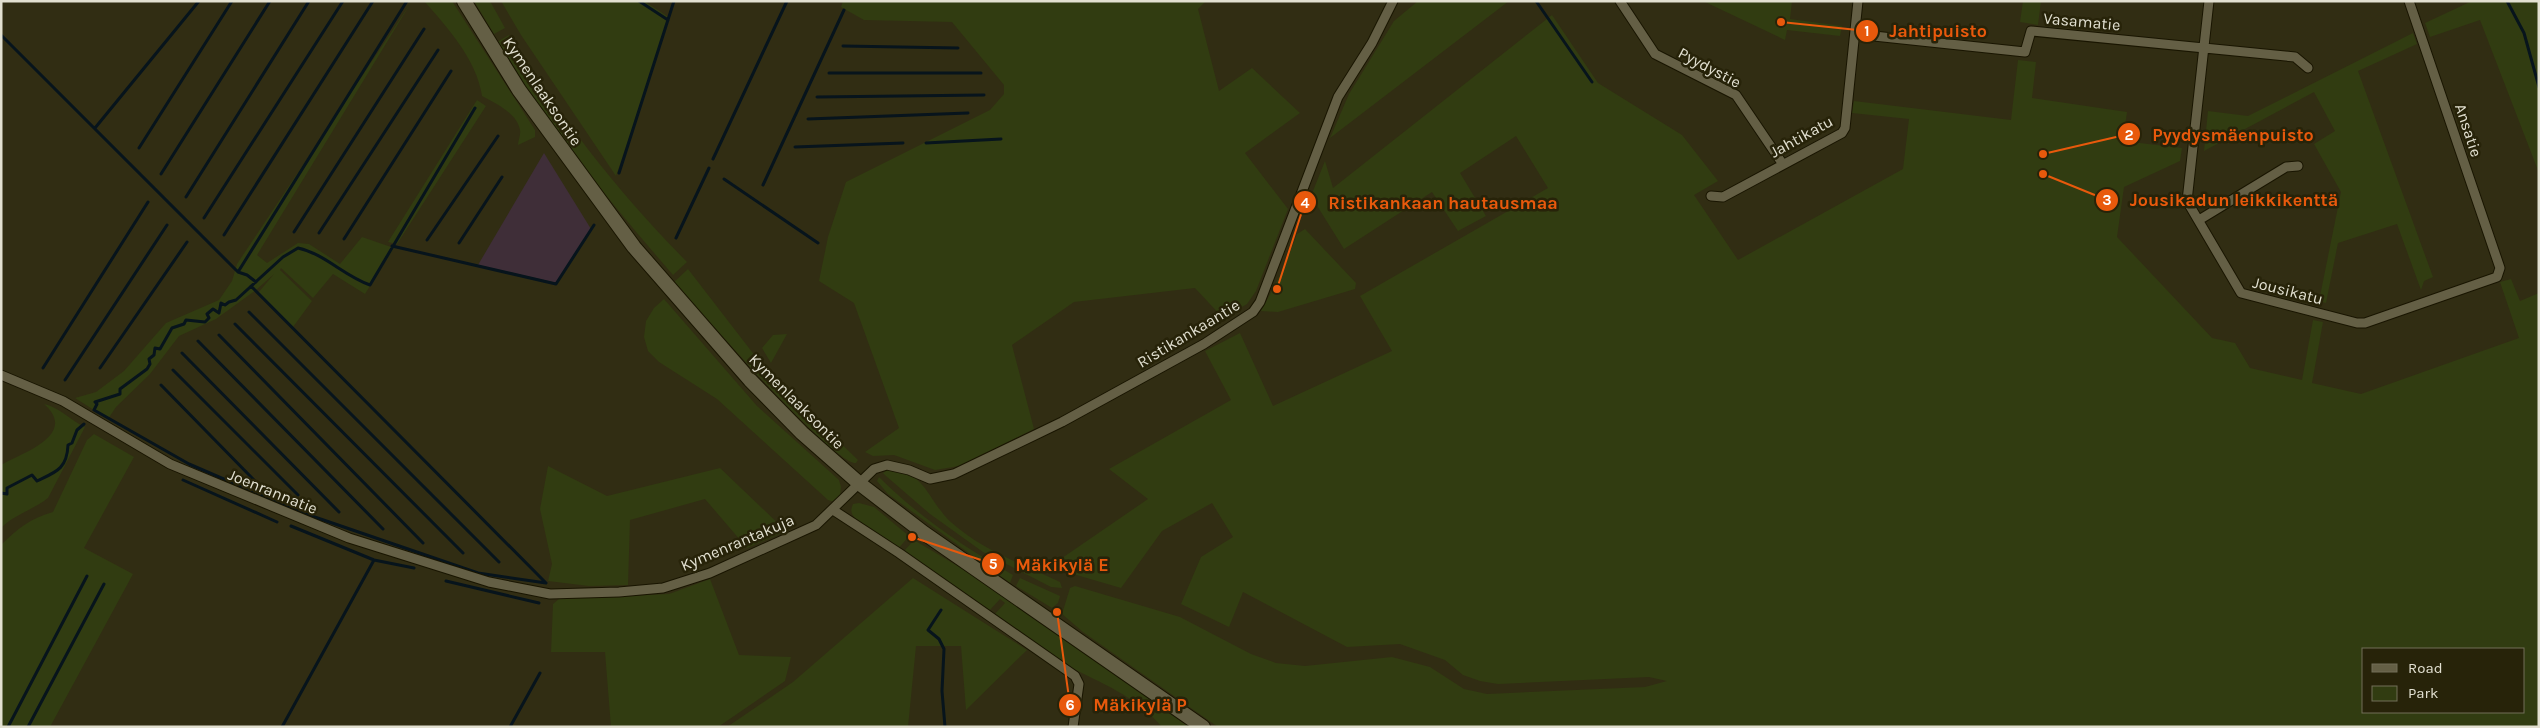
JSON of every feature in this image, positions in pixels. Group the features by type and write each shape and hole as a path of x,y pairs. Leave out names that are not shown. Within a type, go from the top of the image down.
{"main road":[{"name":"Kymenlaaksontie","path":"464,1 519,90 634,248 750,380 802,432 860,484 924,533 1203,727"}],"street":[{"name":"Ristikankaantie","path":"860,484 874,469 887,465 909,470 930,479 954,474 1078,413 1204,344 1253,312 1260,302 1338,97 1372,43 1393,1"},
{"name":"Pyydystie","path":"1620,1 1655,54 1736,95 1782,163"},
{"name":"Jahtikatu","path":"1711,196 1723,197 1782,163 1842,133 1845,128 1858,1"},
{"name":"Jousikatu","path":"2209,1 2187,201 2241,293 2357,323 2365,323 2497,277 2500,268"},
{"name":"Ansatie","path":"2409,1 2500,268"},
{"name":"Vasamatie","path":"1855,34 2025,52 2031,32 2204,47"},
{"path":"2204,47 2295,57 2308,68"},
{"path":"2199,220 2286,167 2298,166"},
{"name":"Joenrannatie","path":"1,375 28,384 63,401 180,468 349,538 489,582 550,594"},
{"name":"Kymenrantakuja","path":"550,594 619,592 663,588 710,573 816,525 860,484"},
{"path":"833,510 899,553 1075,676 1079,684 1073,727"}],"shaded area":[{"path":"544,153 591,229 557,283 478,265"}],"green space":[{"path":"412,1 257,255 267,263 298,243 309,244 340,264 362,237 394,248 365,294 333,274 313,298 281,268 280,270 312,301 293,327 258,293 274,274 256,290 216,319 179,336 150,374 116,407 108,419 75,398 96,392 124,371 166,323 219,300 232,281 237,264"},
{"path":"424,1 452,1 535,130 535,137 518,145 520,130 515,119 505,109 482,96 479,83 468,57"},
{"path":"474,1 490,1 505,28 494,34"},
{"path":"501,1 644,1 670,18 616,176 521,35"},
{"path":"843,1 1206,1 1198,9 1219,91 1252,68 1300,113 1245,153 1288,209 1256,291 1247,304 1223,318 1195,288 1074,302 1012,345 1034,429 959,466 935,470 894,455 873,456 865,452 899,428 854,303 819,281 828,237 846,182 990,110 1004,94 1004,85 952,22 864,20 841,7"},
{"path":"1418,1 1509,1 1330,138 1349,94 1394,21"},
{"path":"1703,1 1792,1 1790,19 1842,26 1840,36 1787,30 1785,40"},
{"path":"2023,1 2041,1 2038,25 2020,22"},
{"path":"2472,1 2539,1 2539,173 2480,20 2430,37 2425,23"},
{"path":"1552,15 1598,83 1682,135 1718,181 1694,195 1738,260 1903,169 1909,119 1852,113 1854,101 2011,120 2018,60 2036,62 2032,98 2127,112 2123,141 2182,148 2180,161 2124,187 2117,237 2212,338 2235,343 2250,368 2302,380 2313,320 2323,322 2312,383 2361,394 2519,338 2500,282 2511,279 2520,301 2539,293 2539,727 1218,727 1083,632 1062,614 1070,588 1075,586 1180,617 1251,654 1276,663 1305,666 1392,657 1430,667 1464,689 1487,694 1645,687 1667,681 1649,677 1498,684 1480,681 1463,675 1445,660 1400,644 1347,647 1243,592 1229,627 1181,604 1201,557 1233,537 1212,503 1162,531 1121,588 1049,567 1148,499 1109,469 1231,400 1205,351 1240,333 1273,406 1392,351 1360,296 1548,188 1516,136 1460,173 1486,216 1458,231 1432,192 1344,249 1311,196 1325,161 1333,188"},
{"path":"2413,33 2417,44 2358,71 2433,277 2424,281 2421,290 2397,224 2338,243 2326,303 2319,301 2341,192 2314,144 2335,131 2314,92 2204,151 2208,111 2248,116"},
{"path":"509,35 549,96 592,154 614,182 687,262 673,275 580,163 537,104 497,42"},
{"path":"477,100 486,106 397,244 388,242"},
{"path":"1305,229 1356,283 1355,289 1278,312 1261,311 1284,268 1297,234"},
{"path":"688,269 769,374 858,460 856,463 843,457 821,439 735,351 674,282"},
{"path":"664,299 757,406 839,480 841,487 840,496 834,502 828,500 717,399 659,362 648,351 644,337 646,321 654,308"},
{"path":"787,334 771,363 762,348 773,335"},
{"path":"44,404 55,408 85,427 48,498 12,519 1,528 1,465 33,449 44,442 51,434 55,425 53,415"},
{"path":"94,434 134,457 84,548 133,574 50,727 1,727 1,545 25,525 38,517 53,512 87,440"},
{"path":"548,466 607,496 720,468 786,531 747,548 705,499 630,520 628,585 589,586 548,581 552,564 540,509"},
{"path":"887,470 900,471 918,481 944,514 964,533 990,549 1060,582 1062,588 1051,587 983,552 930,514 883,473"},
{"path":"879,477 926,518 977,554 1013,575 1010,583 888,494 877,481"},
{"path":"859,503 874,507 909,536 898,549 854,517 851,512 852,506"},
{"path":"914,540 971,574 1189,727 1162,727 1129,698 1047,654 994,615 1005,603 1000,599 989,611 907,554 905,550"},
{"path":"913,578 1027,650 966,710 961,646 916,646 908,727 727,727 793,682"},
{"path":"1020,578 1060,596 1058,603 1052,608 1016,586"},
{"path":"710,579 739,655 791,657 785,681 718,727 611,727 605,652 551,652 553,604 559,599 669,594"}],"waterway":[{"path":"95,128 199,1"},
{"path":"139,148 232,1"},
{"path":"161,174 270,1"},
{"path":"186,197 309,1"},
{"path":"204,218 343,1"},
{"path":"224,235 373,1"},
{"path":"238,272 407,1"},
{"path":"639,1 668,20"},
{"path":"619,173 674,1"},
{"path":"713,159 787,1"},
{"path":"1536,1 1592,82"},
{"path":"2507,1 2524,33 2539,87"},
{"path":"763,185 844,10"},
{"path":"294,232 424,29"},
{"path":"1,35 238,272 247,275 256,282"},
{"path":"843,46 958,48"},
{"path":"319,233 438,50"},
{"path":"344,239 451,71"},
{"path":"829,73 981,73"},
{"path":"817,97 984,95"},
{"path":"475,108 370,285 317,255 298,248 283,257 236,300 225,305 221,303 219,313 213,309 207,314 209,318 205,322 186,320 184,324 172,328 160,349 155,348 154,355 149,359 150,364 147,369 120,389 120,394 95,402 97,404 94,410 189,464 303,513 478,573 546,583"},
{"path":"808,119 968,113"},
{"path":"427,240 498,136"},
{"path":"926,143 1001,139"},
{"path":"795,147 903,143"},
{"path":"676,238 709,168"},
{"path":"459,243 502,177"},
{"path":"724,179 818,243"},
{"path":"43,368 148,202"},
{"path":"65,380 167,225"},
{"path":"392,246 556,284 594,225"},
{"path":"100,368 187,242"},
{"path":"251,286 546,583"},
{"path":"249,312 499,562"},
{"path":"235,324 463,553"},
{"path":"219,335 423,543"},
{"path":"198,341 383,529"},
{"path":"182,353 339,512"},
{"path":"173,370 298,495"},
{"path":"161,385 254,480"},
{"path":"1,493 7,494 7,488 32,475 37,481 59,469 63,465 68,445 72,443 77,430 84,424"},
{"path":"183,480 277,522"},
{"path":"291,526 374,560 414,568"},
{"path":"282,727 374,560"},
{"path":"8,727 87,576"},
{"path":"446,581 539,603"},
{"path":"28,727 104,584"},
{"path":"941,610 928,630 939,639 944,649 942,691 945,727"},
{"path":"510,727 540,673"}],"place":[{"name":"Jahtipuisto","path":"1781,22"},
{"name":"Pyydysmäenpuisto","path":"2043,154"},
{"name":"Jousikadun leikkikenttä","path":"2043,174"},
{"name":"Ristikankaan hautausmaa","path":"1277,289"},
{"name":"Mäkikylä E","path":"912,537"},
{"name":"Mäkikylä P","path":"1057,612"}]}
